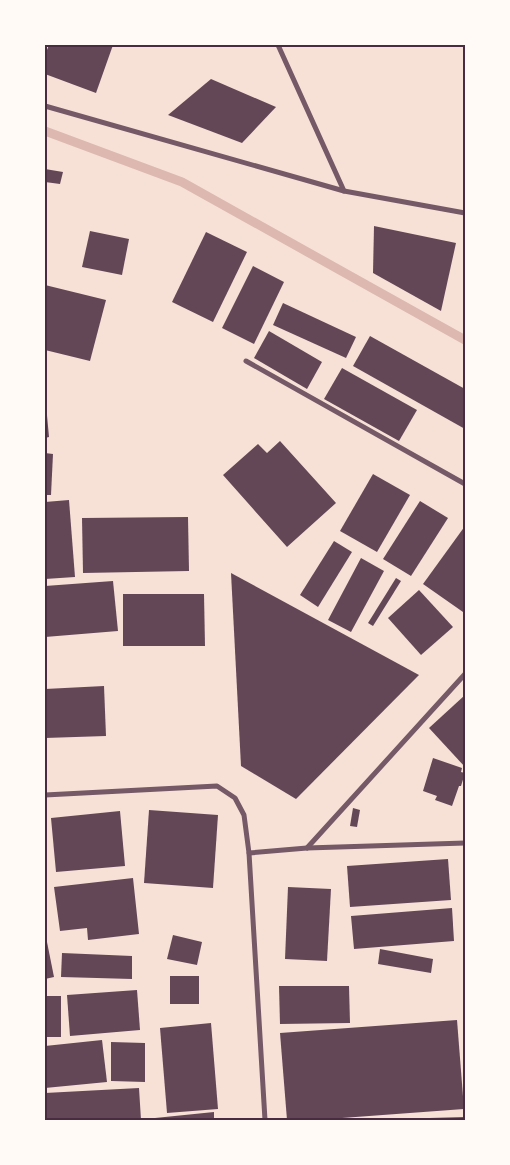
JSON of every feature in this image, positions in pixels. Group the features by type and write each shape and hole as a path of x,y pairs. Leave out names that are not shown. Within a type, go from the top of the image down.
{"street":[{"path":"278,45 344,190"},
{"path":"45,106 344,190 465,213"},
{"path":"246,361 465,484"},
{"path":"307,848 465,674"},
{"path":"45,795 217,786 235,798 244,815 250,853 265,1120"},
{"path":"250,853 307,848 465,843"}],"building":[{"path":"49,45 113,45 96,93 45,74 45,55"},
{"path":"211,79 276,107 242,143 168,115"},
{"path":"45,169 63,172 60,184 45,182"},
{"path":"374,226 456,243 441,311 373,273"},
{"path":"90,231 129,239 122,275 82,267"},
{"path":"206,232 247,252 213,322 172,302"},
{"path":"253,266 284,282 254,344 222,328"},
{"path":"45,285 106,300 90,361 45,350"},
{"path":"283,303 356,337 346,358 273,325"},
{"path":"269,331 322,362 307,389 254,358"},
{"path":"370,336 465,389 465,429 353,366"},
{"path":"342,368 417,410 399,441 324,399"},
{"path":"45,405 49,437 45,438"},
{"path":"280,441 336,503 287,547 223,475 258,444 267,453"},
{"path":"45,453 53,454 51,495 45,495"},
{"path":"373,474 410,495 377,552 340,531"},
{"path":"69,500 75,577 45,579 45,502"},
{"path":"420,501 448,518 411,576 383,559"},
{"path":"188,517 189,571 83,573 82,518"},
{"path":"465,526 465,609 463,612 423,584"},
{"path":"334,541 352,552 318,607 300,595"},
{"path":"361,558 384,571 351,632 328,620"},
{"path":"231,573 419,675 296,799 241,766"},
{"path":"396,578 401,581 373,626 368,623"},
{"path":"113,581 118,631 45,637 45,586"},
{"path":"419,590 453,627 421,655 388,618"},
{"path":"123,594 204,594 205,646 123,646"},
{"path":"104,686 106,736 45,738 45,689"},
{"path":"465,695 465,767 429,728"},
{"path":"433,758 462,768 461,772 465,773 452,806 435,800 437,796 423,791"},
{"path":"353,808 360,810 357,827 350,826"},
{"path":"149,810 218,815 213,888 144,883"},
{"path":"120,811 125,866 56,872 51,818"},
{"path":"448,859 451,900 350,907 347,866"},
{"path":"133,878 139,934 88,940 87,928 60,931 54,887"},
{"path":"288,887 331,889 327,961 285,959"},
{"path":"452,908 454,941 354,949 351,916"},
{"path":"45,932 54,977 45,979"},
{"path":"173,935 202,942 197,965 167,959"},
{"path":"380,949 433,959 431,973 378,964"},
{"path":"62,953 132,956 132,979 61,977"},
{"path":"170,976 199,976 199,1004 170,1004"},
{"path":"279,986 349,986 350,1023 280,1024"},
{"path":"137,990 140,1030 70,1036 67,995"},
{"path":"45,996 61,996 61,1037 45,1037"},
{"path":"457,1020 464,1109 315,1120 287,1120 280,1033"},
{"path":"211,1023 218,1109 167,1113 160,1028"},
{"path":"102,1040 107,1082 45,1088 45,1046"},
{"path":"111,1042 145,1043 145,1082 111,1081"},
{"path":"139,1088 141,1120 45,1120 45,1093"},
{"path":"214,1112 214,1120 155,1120 155,1118"},
{"path":"465,1117 465,1120 429,1120 429,1118"}],"waterway":[{"path":"45,131 182,182 465,340"}]}
